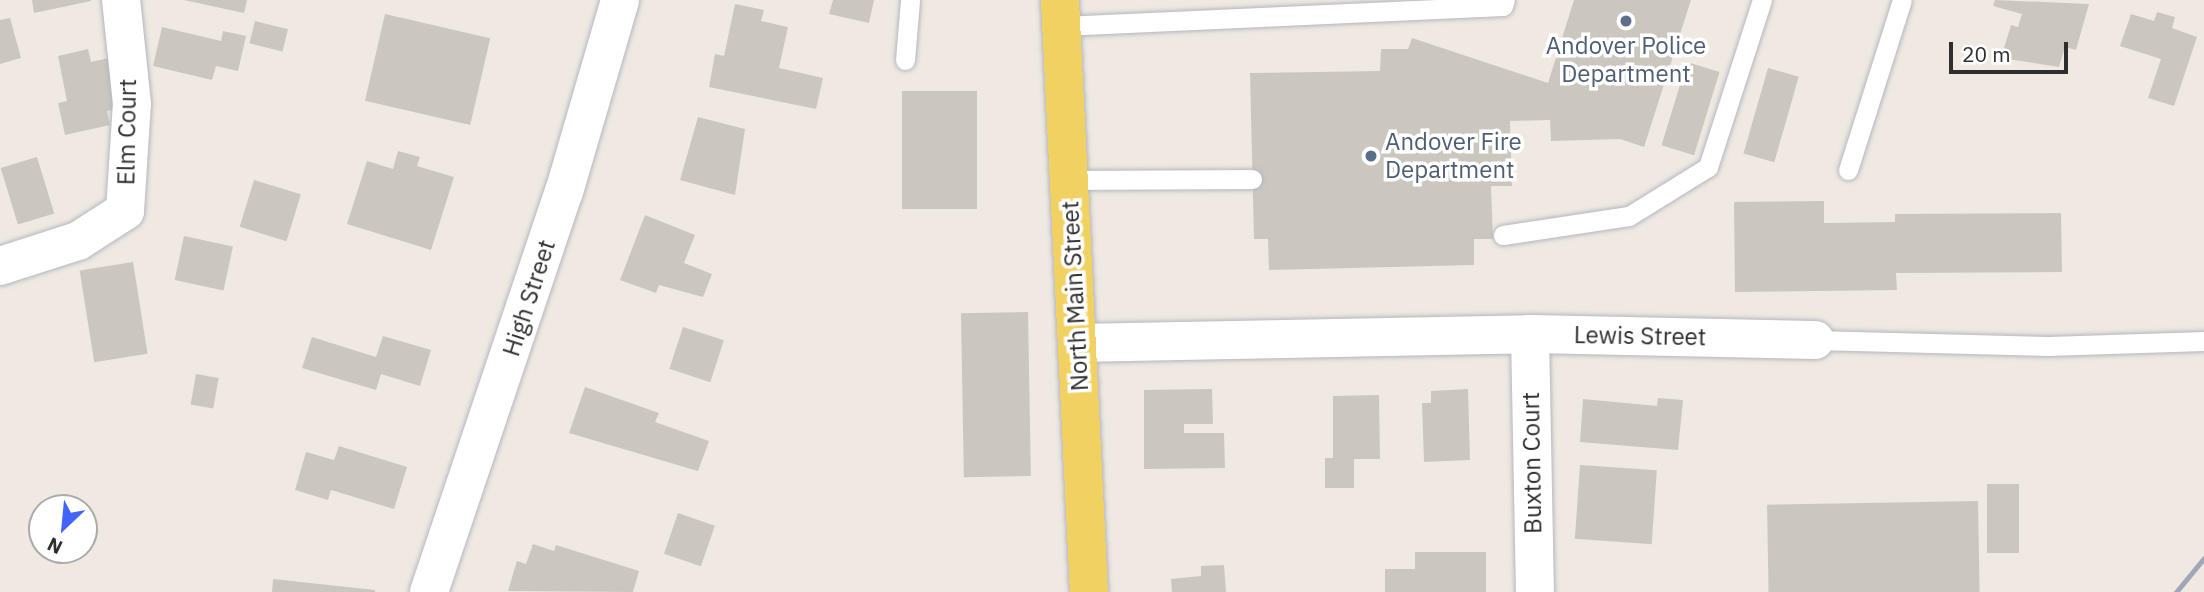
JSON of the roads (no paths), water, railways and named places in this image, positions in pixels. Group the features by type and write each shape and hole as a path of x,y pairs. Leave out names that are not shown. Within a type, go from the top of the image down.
{"main road":[{"name":"North Main Street","path":"1061,13 1089,592"}],"street":[{"name":"Elm Court","path":"0,266 78,241 125,211 132,104 121,0"},
{"name":"High Street","path":"429,592 564,192 620,0"},
{"name":"Lewis Street","path":"1077,343 1530,334 1815,340"},
{"name":"Buxton Court","path":"1530,334 1535,592"}],"lane":[{"path":"905,60 910,0"},
{"path":"1061,13 1503,6 1505,0"},
{"path":"1503,235 1629,216 1688,186 1708,167 1762,0"},
{"path":"1848,170 1902,0"},
{"path":"1069,180 1252,179"},
{"name":"Lewis Street","path":"1815,340 2048,346 2204,341"}],"railway":[{"path":"2176,592 2204,558"}],"place":[{"name":"Andover Police Department","path":"1626,21"},
{"name":"Andover Fire Department","path":"1371,156"}]}
